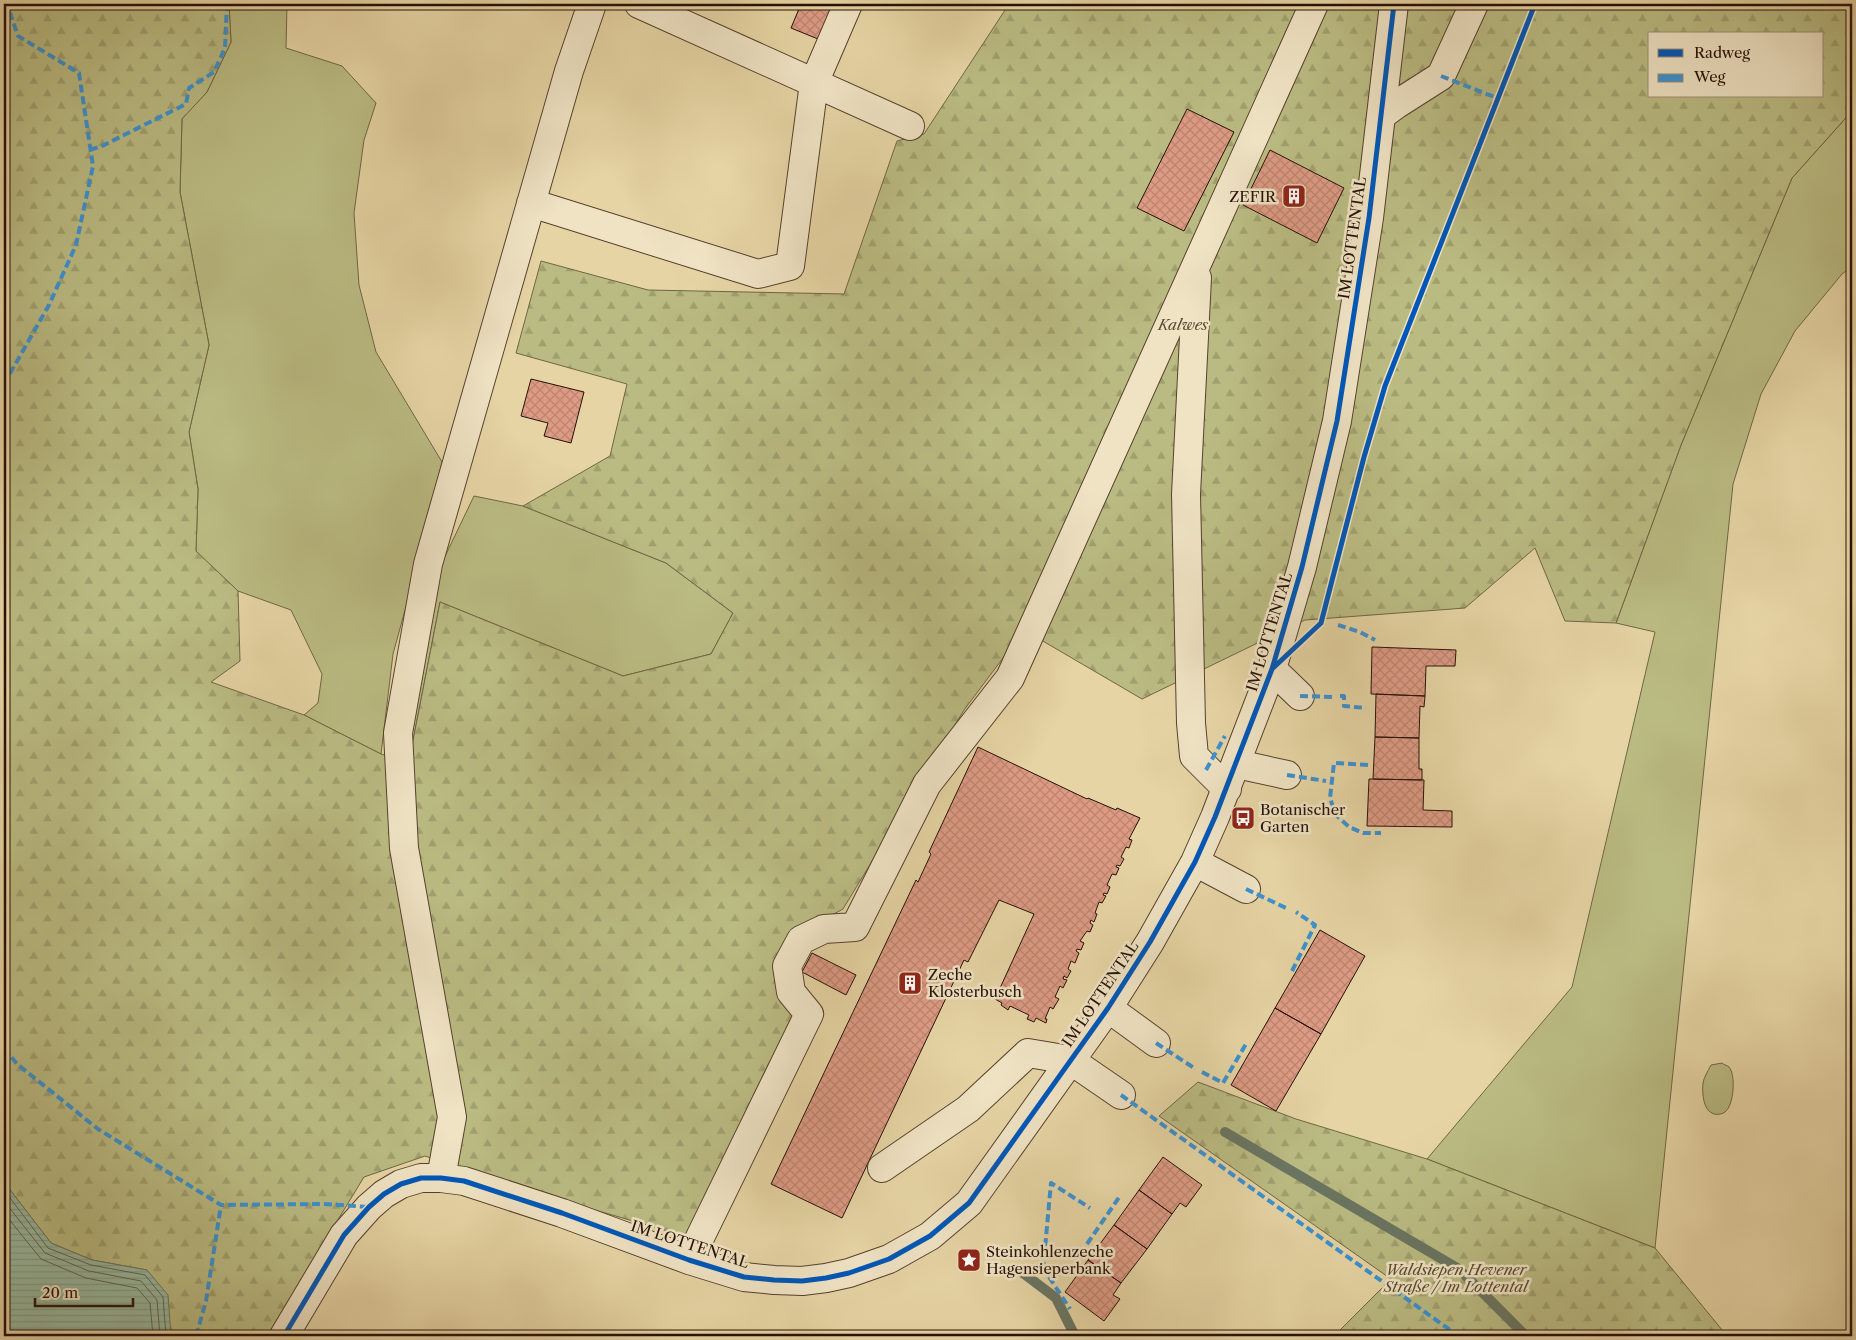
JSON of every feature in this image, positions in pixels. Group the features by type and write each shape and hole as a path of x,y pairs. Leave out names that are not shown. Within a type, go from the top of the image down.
{"street":[{"path":"440,1178 452,1117 404,848 398,733 428,564 569,71 592,4"},
{"path":"639,4 910,126"},
{"path":"531,203 758,274 790,266 814,82 848,4"},
{"path":"689,1260 809,1014 791,992 787,966 801,940 824,929 855,927 927,784 1010,678 1314,4"},
{"name":"IM LOTTENTAL","path":"284,1336 344,1236 369,1207 384,1194 401,1184 421,1178 464,1181 562,1212 689,1260 744,1277 802,1281 849,1273 889,1259 930,1236 969,1203 1108,1008 1150,942 1195,862 1232,776 1272,669 1302,567 1337,420 1369,218 1394,4"},
{"path":"1382,115 1441,76 1474,4"},
{"path":"1198,262 1186,494 1191,723 1194,756 1232,776 1287,775"},
{"path":"1272,669 1300,696"},
{"path":"1195,862 1246,889"},
{"path":"1108,1008 1156,1043"},
{"path":"882,1168 968,1109 1028,1053 1070,1060 1121,1095"}],"green space":[{"name":"Kalwes","path":"4,4 229,4 231,42 207,92 182,119 180,192 209,345 189,432 198,489 196,551 238,591 240,661 211,682 304,715 381,754 409,761 440,602 623,676 711,654 733,613 666,563 523,506 610,456 627,384 516,353 541,261 648,290 844,294 897,141 924,134 1009,4 1852,4 1852,111 1792,178 1681,445 1616,623 1565,621 1535,548 1465,608 1305,620 1142,699 1024,630 964,710 843,909 784,941 781,984 795,1018 768,1065 744,1115 720,1189 695,1239 557,1199 425,1156 364,1177 267,1336 171,1336 147,1270 92,1260 51,1243 4,1182"},
{"path":"229,4 287,4 286,48 342,66 376,103 364,140 354,213 359,285 376,352 442,462 425,537 393,654 381,754 304,715 318,703 322,674 291,610 238,591 196,552 198,489 189,432 209,345 180,192 182,118 207,92 231,42"},
{"path":"1852,111 1852,267 1842,274 1795,331 1761,394 1733,484 1655,1248 1427,1159 1572,987 1655,632 1616,623 1681,445 1792,178"},
{"path":"474,496 523,506 666,563 733,613 711,654 623,676 440,602 409,761 411,732 438,571"},
{"path":"1722,1063 1729,1067 1731,1071 1733,1090 1730,1103 1725,1112 1715,1114 1710,1112 1705,1106 1703,1083 1711,1065"},
{"name":"Waldsiepen Hevener Straße / Im Lottental","path":"1198,1082 1296,1119 1427,1159 1655,1248 1727,1336 1334,1336 1391,1279 1159,1116"}],"water":[{"path":"4,1182 51,1243 92,1260 147,1270 168,1295 171,1336 4,1336"}],"building":[{"path":"801,4 833,4 818,39 791,28"},
{"path":"1187,109 1234,132 1184,231 1137,208"},
{"name":"ZEFIR","path":"1270,150 1344,188 1317,243 1243,205"},
{"path":"531,379 584,392 571,443 544,436 548,423 521,416"},
{"path":"1372,647 1456,650 1455,666 1426,666 1425,696 1371,694"},
{"path":"1376,694 1425,696 1424,707 1420,706 1419,738 1375,737"},
{"path":"1375,737 1419,738 1419,769 1422,769 1422,780 1373,779"},
{"name":"Zeche Klosterbusch","path":"978,747 1087,799 1116,810 1117,808 1140,818 1129,839 1132,840 1129,848 1126,847 1121,857 1124,859 1120,866 1117,865 1116,867 1119,868 1116,875 1112,874 1107,885 1110,887 1107,894 1104,893 1103,895 1106,896 1102,903 1099,902 1094,922 1091,920 1090,923 1093,925 1090,932 1087,931 1080,941 1084,943 1081,950 1077,949 1076,951 1079,953 1075,963 1071,961 1068,969 1071,971 1067,978 1064,976 1063,979 1067,980 1063,988 1060,986 1055,997 1059,999 1053,1009 1050,1007 1045,1019 1047,1019 1046,1023 1036,1018 1034,1022 1027,1019 1029,1015 1010,1006 1008,1010 995,999 1034,914 999,900 968,962 964,960 842,1218 771,1184 916,880 918,882 931,854 929,852"},
{"path":"1369,779 1424,780 1423,810 1452,811 1452,827 1367,826"},
{"path":"1320,930 1365,956 1321,1034 1275,1008"},
{"path":"812,953 856,975 846,995 802,972"},
{"path":"1275,1008 1321,1034 1276,1111 1231,1085"},
{"path":"1163,1157 1202,1185 1186,1207 1180,1203 1172,1214 1139,1190"},
{"path":"1139,1190 1172,1214 1147,1249 1114,1225"},
{"path":"1114,1225 1147,1249 1121,1283 1088,1260"},
{"path":"1088,1260 1121,1283 1113,1295 1120,1299 1104,1321 1065,1292"}],"waterway":[{"path":"1225,1132 1459,1269 1526,1336"},
{"path":"1019,1270 1056,1298 1075,1336"}],"marked path":[{"path":"4,384 49,305 76,245 93,166 79,73 18,36 7,4"},
{"path":"90,150 102,146 186,104 189,88 214,72 225,48 227,4"},
{"path":"1441,76 1497,98"},
{"path":"1338,625 1360,632 1375,640"},
{"path":"1300,696 1333,697"},
{"path":"1340,696 1344,696 1344,706 1366,708"},
{"path":"1206,770 1225,736"},
{"path":"1368,765 1334,763 1330,798 1336,815 1349,827 1363,833 1381,833"},
{"path":"1287,775 1326,781"},
{"path":"1246,889 1286,908"},
{"path":"1292,971 1315,925 1296,912"},
{"path":"1156,1043 1194,1068"},
{"path":"1202,1072 1223,1083 1246,1044"},
{"path":"4,1048 17,1064 98,1129 221,1205 324,1204 369,1207"},
{"path":"1121,1095 1453,1332 1455,1336"},
{"path":"1043,1270 1051,1183 1090,1208"},
{"path":"1087,1244 1120,1196"},
{"path":"196,1336 206,1301 221,1205"},
{"path":"1049,1277 1070,1309"}],"cycle path":[{"path":"284,1336 344,1235 369,1207 384,1194 401,1184 421,1178 464,1181 562,1213 689,1260 744,1277 774,1280 802,1281 826,1278 849,1273 889,1259 930,1236 969,1203 1108,1008 1150,942 1195,862 1215,817 1272,669 1302,567 1337,421 1369,218 1394,4"},
{"path":"1272,669 1321,623 1364,457 1385,386 1535,4"}],"place":[{"name":"ZEFIR","path":"1294,196"},
{"name":"Botanischer Garten","path":"1243,818"},
{"name":"Zeche Klosterbusch","path":"910,983"},
{"name":"Steinkohlenzeche Hagensieperbank","path":"969,1260"}]}
